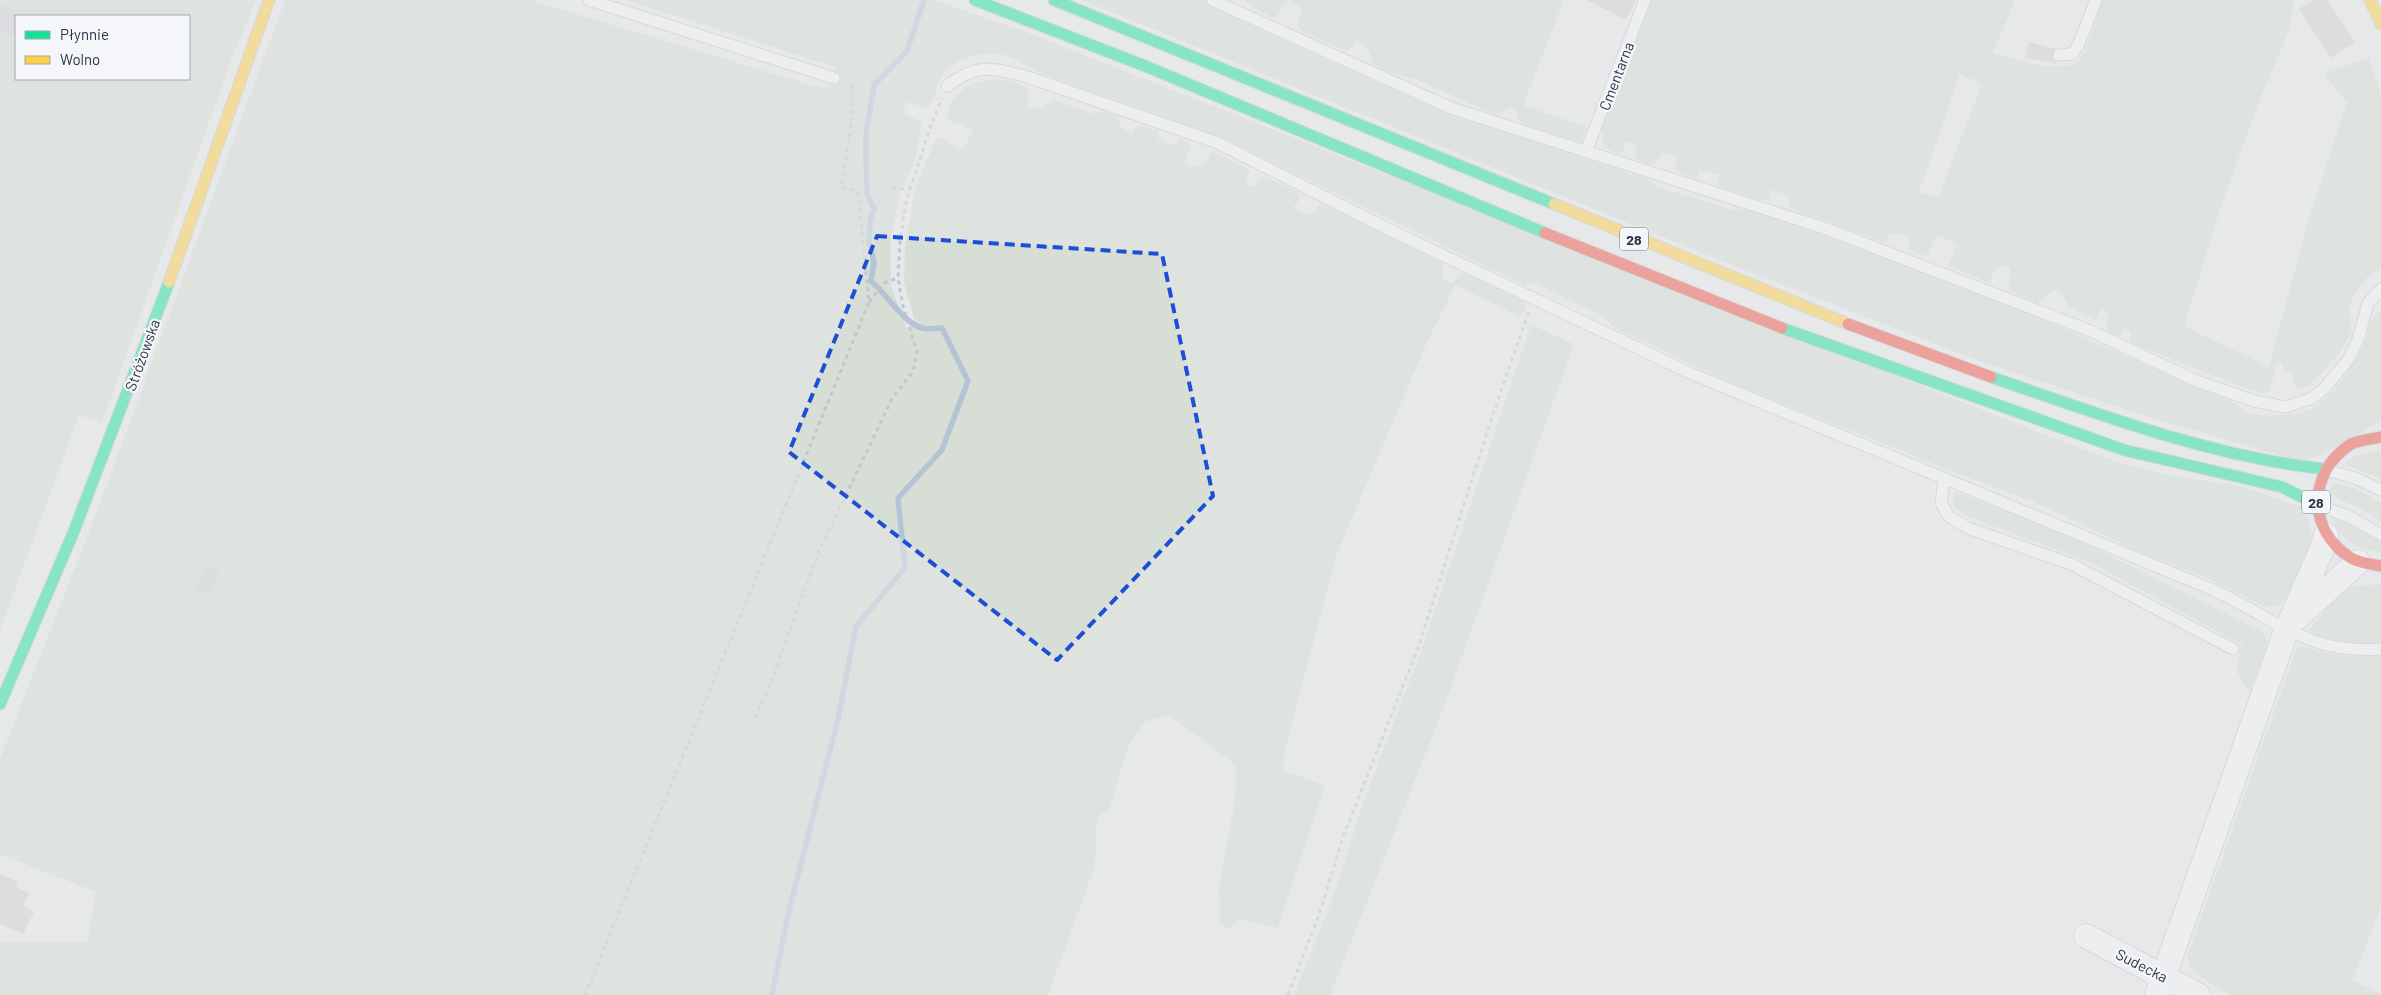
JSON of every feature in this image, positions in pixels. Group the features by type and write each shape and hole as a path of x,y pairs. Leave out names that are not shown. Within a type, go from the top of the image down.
{"main road":[{"name":"Stróżowska","path":"0,704 44,609 102,464 269,0"},
{"name":"28","path":"975,0 1145,66 1592,252 1781,328 2124,450 2282,487 2316,504"},
{"name":"28","path":"1054,0 1647,244 1972,372 2067,404 2214,448 2288,466 2325,469"},
{"path":"2370,0 2381,24"},
{"name":"28","path":"2370,564 2340,551 2326,535 2320,524 2316,504 2318,486 2325,469 2335,456 2348,446 2363,439 2380,436"}],"street":[{"path":"2161,985 2288,627 2326,535"},
{"path":"2288,627 2370,564"},
{"name":"Sudecka","path":"2086,936 2161,985 2198,995"}],"lane":[{"path":"589,0 834,78"},
{"path":"1212,0 1450,108 1824,228 2093,332 2194,380 2269,405 2285,407 2299,404 2323,390 2348,360 2358,340 2368,302 2381,289"},
{"name":"Cmentarna","path":"1586,151 1645,0"},
{"path":"2059,55 2072,54 2078,46 2096,0"},
{"path":"947,86 962,75 980,68 1003,71 1025,76 1218,143 1392,231 1690,374 2217,592 2319,644 2340,648 2381,649"},
{"path":"2325,469 2355,478 2381,490"},
{"path":"1944,480 1940,502 1948,516 1970,529 2070,564 2232,649"},
{"path":"2316,504 2350,517 2381,535"}],"path":[{"path":"834,78 851,86 849,141 841,186 858,191 869,302"},
{"path":"755,718 771,682 819,551 892,399 913,371 917,352 903,306 898,278 900,242 910,189 930,125 947,86"},
{"path":"892,188 910,189"},
{"path":"585,995 869,302 884,283 898,278"},
{"path":"1288,995 1319,916 1342,837 1418,648 1490,423 1533,299"}],"highlighted area":[{"path":"877,236 1162,254 1213,496 1057,660 789,452"}],"shaded area":[{"path":"0,0 256,0 233,55 102,423 79,415 0,630"},
{"path":"285,0 530,0 824,89 832,85 835,67 626,0 933,0 1023,31 2069,444 2123,464 2168,475 2240,486 2301,507 2312,533 2308,558 2296,581 2280,604 2275,607 2266,607 2200,575 2151,557 2032,501 1732,383 1613,327 1603,316 1534,283 1524,285 1239,146 1046,75 1010,57 998,54 973,56 961,60 948,68 940,80 934,98 926,108 908,102 904,107 905,115 916,119 922,125 913,165 899,196 890,244 891,287 907,328 915,322 904,283 905,247 915,189 936,139 940,137 962,150 973,132 947,118 950,105 957,95 967,87 978,82 991,80 1005,80 1017,83 1028,89 1029,99 1026,106 1038,109 1054,100 1097,115 1099,111 1118,116 1121,128 1132,133 1138,125 1159,131 1158,139 1174,146 1180,138 1191,145 1184,164 1201,167 1212,151 1249,170 1246,184 1254,187 1263,176 1299,193 1300,199 1293,208 1310,216 1321,203 1444,263 1442,279 1453,283 1456,277 1464,273 1523,300 1526,308 1521,317 1455,285 1427,342 1337,553 1285,749 1283,770 1325,786 1278,928 1240,919 1228,930 1220,924 1219,889 1235,799 1236,768 1229,759 1168,715 1144,722 1128,746 1110,806 1097,819 1095,866 1048,995 0,995 0,943 87,942 96,892 0,854 0,759 101,501"},
{"path":"1082,0 1203,0 1303,49 1430,106 1649,180 1658,187 1730,209 1750,211 1773,218 1915,268 2012,307 2203,389 2238,405 2246,413 2267,416 2296,414 2311,409 2331,394 2345,376 2364,345 2371,322 2381,309 2381,421 2321,455 2300,461 2145,416 1982,362 1732,265"},
{"path":"1245,0 1288,0 1275,19 1248,4"},
{"path":"1289,0 1564,0 1523,105 1589,128 1580,142 1523,125 1517,118 1517,111 1510,107 1497,116 1423,82 1381,69 1371,62 1370,52 1357,40 1347,51 1301,31 1298,25 1302,9"},
{"path":"1651,0 2015,0 1993,53 2024,62 2060,66 2070,65 2081,57 2092,32 2101,0 2294,0 2289,30 2262,94 2220,209 2184,326 2269,367 2307,225 2347,103 2324,74 2369,57 2381,94 2381,268 2368,276 2355,294 2349,306 2352,332 2338,355 2310,385 2296,390 2292,374 2285,370 2280,360 2274,369 2275,374 2268,392 2259,393 2131,343 2131,331 2123,328 2120,335 2115,336 2106,330 2109,316 2101,308 2096,320 2069,307 2059,289 2051,291 2038,304 2009,290 2010,268 2001,264 1993,273 1990,283 1949,265 1957,243 1936,235 1927,256 1908,249 1910,238 1903,233 1890,234 1886,243 1790,208 1788,195 1771,190 1768,200 1758,199 1718,186 1719,175 1707,171 1699,171 1698,180 1675,171 1677,160 1673,154 1662,152 1654,166 1635,159 1636,144 1625,142 1622,153 1619,155 1604,147 1601,128","holes":["1960,74 1982,84 1938,198 1919,192"]},
{"path":"1531,325 1574,344 1442,712 1330,995 1294,995 1335,892 1362,806 1422,649"},
{"path":"2381,450 2381,479 2344,464 2355,456"},
{"path":"2332,483 2356,489 2381,503 2381,522 2367,512 2328,494"},
{"path":"1955,492 2069,535 2263,632 2268,642 2249,692 2236,670 2242,645 2092,563 1962,514 1952,503"},
{"path":"2329,514 2350,522 2370,534 2381,543 2381,553 2362,548 2349,541 2339,531"},
{"path":"2381,584 2381,643 2344,643 2309,631 2327,607 2347,587"},
{"path":"2300,646 2340,655 2381,656 2381,907 2352,981 2381,993 2380,995 2229,995 2197,974 2190,966 2187,957 2295,653"}],"building":[{"path":"1587,0 1636,0 1626,20"},
{"path":"2313,0 2327,0 2355,42 2331,58 2299,9"},
{"path":"0,5 21,12 20,15 15,15 14,35 0,31"},
{"path":"2029,42 2055,49 2052,56 2057,64 2025,57"},
{"path":"206,566 220,573 209,594 196,588"},
{"path":"0,874 18,882 16,887 30,893 23,906 34,912 23,934 0,924"}],"waterway":[{"path":"772,995 789,910 838,719 856,626 905,568 898,498 942,450 968,381 942,328 927,329 916,326 871,281 874,262 869,242 870,222 874,208 867,195 866,135 874,85 907,51 924,0"}],"traffic: fast":[{"path":"975,0 1145,66 1545,233"},
{"path":"1054,0 1554,204"},
{"path":"0,704 74,531 169,282"},
{"path":"1782,328 2124,450 2282,487 2316,504"},
{"path":"1991,377 2114,419 2198,444 2240,455 2325,469"}],"traffic: slow":[{"path":"169,282 269,0"},
{"path":"2370,0 2381,24"},
{"path":"1554,204 1848,324"}],"traffic: jam":[{"path":"1545,233 1782,328"},
{"path":"1848,324 1991,377"},
{"path":"2381,437 2351,444 2337,456 2326,470 2320,485 2318,501 2320,517 2326,533 2337,546 2354,560 2381,566"}]}
